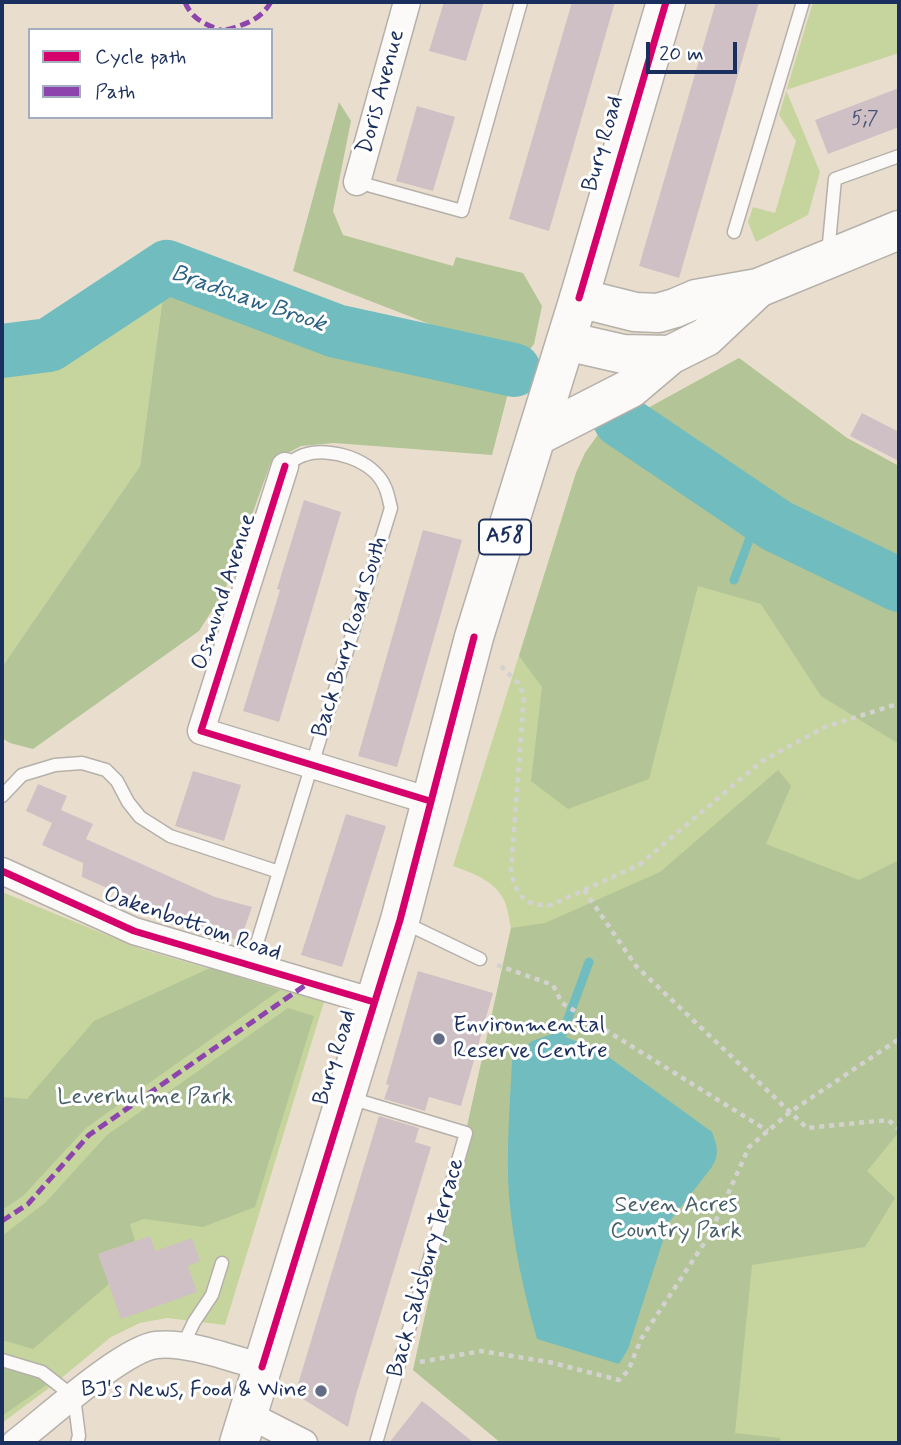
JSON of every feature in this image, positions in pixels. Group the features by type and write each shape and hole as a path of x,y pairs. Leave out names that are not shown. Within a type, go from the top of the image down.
{"main road":[{"name":"Bury Road","path":"243,1429 400,920 474,637 566,341 666,2"},
{"path":"579,298 646,314 675,309 696,299 758,288 899,230"},
{"path":"537,436 631,388 670,355 706,337 758,288"},
{"path":"566,341 623,354 670,355"}],"street":[{"name":"Doris Avenue","path":"357,182 407,2"},
{"name":"Osmund Avenue","path":"285,466 201,731 311,765"},
{"path":"311,765 429,801"},
{"name":"Oakenbottom Road","path":"2,871 134,931 374,1002"},
{"path":"15,1443 125,1357 156,1345 181,1347 262,1367"},
{"path":"243,1429 304,1443"}],"lane":[{"path":"357,182 462,211 521,2"},
{"path":"734,232 803,2"},
{"path":"827,261 835,178 899,156"},
{"name":"Back Bury Road South","path":"250,966 391,508 385,485 367,467 348,456 329,452 303,455 285,466"},
{"path":"2,796 22,775 55,765 82,763 106,770 117,781 140,817 170,836 279,872"},
{"path":"400,920 480,959"},
{"name":"Back Salisbury Terrace","path":"345,1096 466,1133 376,1443"},
{"path":"181,1347 212,1295 222,1262"},
{"path":"2,1360 42,1371 74,1397 79,1436 77,1443"}],"path":[{"path":"474,637 518,683 524,695 511,871 519,896 528,903 540,906 551,905 639,865 762,761 825,727 894,705 899,708"},
{"path":"584,890 636,967 807,1128 888,1120 899,1129"},
{"path":"480,959 553,985 562,1003 768,1131"},
{"path":"398,1366 481,1351 619,1380 628,1371 641,1339 709,1236 749,1147 790,1112 899,1039"}],"green space":[{"path":"813,2 899,2 899,53 787,90"},
{"path":"786,91 820,172 808,215 756,242 748,222 753,207 775,213 796,141 779,115"},
{"path":"339,102 351,121 333,211 343,235 453,266 456,257 523,273 542,306 534,344 522,360 293,271"},
{"path":"167,267 140,466 2,667 2,351 49,345"},
{"path":"167,267 336,331 514,370 492,455 334,443 301,446 271,462 225,590 199,631 33,749 10,743 2,738 2,667 140,466"},
{"name":"Seven Acres Country Park","path":"739,358 847,438 899,466 899,1443 501,1443 413,1370 511,928 500,893 482,878 453,866 576,473 585,453 597,436"},
{"path":"739,358 847,438 899,466 899,744 821,696 761,604 698,586 649,779 568,809 531,781 542,687 519,656 576,473 597,436"},
{"path":"778,770 791,786 766,844 859,880 899,860 899,1132 867,1171 895,1198 865,1247 752,1265 735,1433 780,1438 781,1443 501,1443 413,1370 511,928 545,923 660,872"},
{"name":"Leverhulme Park","path":"2,892 141,949 324,1002 225,1325 167,1318 140,1323 111,1337 2,1423"},
{"path":"210,968 280,990 86,1128 23,1196 2,1210 2,1097 27,1099 94,1021"},
{"path":"288,1008 314,1016 255,1207 203,1227 144,1219 130,1224 135,1241 98,1254 109,1284 33,1349 2,1340 2,1236 46,1202 107,1135"},
{"path":"2,1360 42,1372 49,1383 2,1416"}],"water":[{"path":"555,1033 599,1050 712,1132 716,1146 717,1154 712,1167 669,1222 628,1349 619,1364 537,1339 520,1268 508,1179 512,1060 532,1041"}],"building":[{"path":"444,2 484,2 466,61 429,51"},
{"path":"572,2 615,2 549,231 509,219"},
{"path":"716,2 759,2 679,278 639,266"},
{"path":"899,88 899,127 828,154 815,120"},
{"path":"417,106 455,117 433,191 396,181"},
{"path":"862,413 899,432 899,461 850,436"},
{"path":"304,500 341,512 279,722 243,711"},
{"path":"423,530 462,540 397,767 358,756"},
{"path":"193,771 241,785 224,841 175,826"},
{"path":"38,784 67,796 61,810 93,824 86,839 215,897 252,907 240,941 178,919 82,877 83,863 42,845 52,823 26,811"},
{"path":"346,814 386,826 342,967 301,955"},
{"name":"Environmental Reserve Centre","path":"418,971 493,993 461,1106 429,1097 425,1111 384,1099"},
{"path":"379,1116 419,1128 415,1142 431,1147 348,1427 295,1394"},
{"path":"150,1236 155,1251 192,1238 200,1261 188,1266 197,1292 121,1319 98,1254"},
{"path":"422,1401 436,1412 474,1443 389,1443"}],"waterway":[{"name":"Bradshaw Brook","path":"2,351 49,345 167,267 336,331 514,370"},
{"name":"Bradshaw Brook","path":"620,420 777,526 899,585"},
{"path":"734,580 759,514"},
{"path":"562,1035 589,962"}],"marked path":[{"path":"185,2 199,20 215,28"},
{"path":"232,28 257,17 271,2"},
{"path":"2,1221 28,1204 89,1135 307,984"}],"cycle path":[{"path":"579,298 666,2"},
{"path":"285,466 201,731 430,801"},
{"path":"262,1367 400,920 474,637"},
{"path":"2,871 134,931 374,1002"}],"place":[{"name":"Environmental Reserve Centre","path":"439,1039"},
{"name":"BJ's News, Food & Wine","path":"321,1391"}]}
